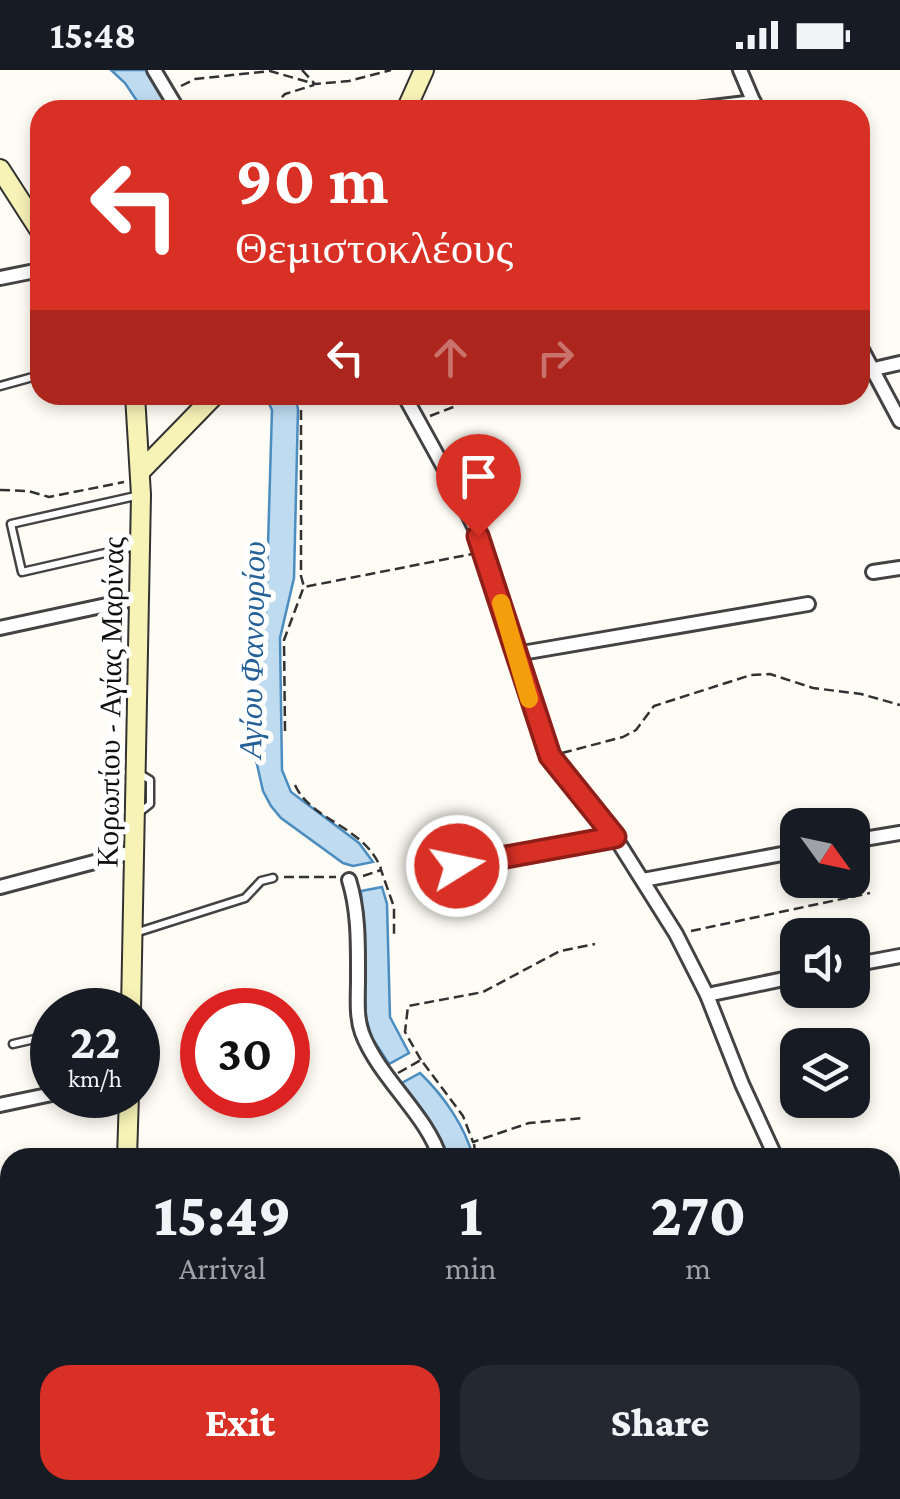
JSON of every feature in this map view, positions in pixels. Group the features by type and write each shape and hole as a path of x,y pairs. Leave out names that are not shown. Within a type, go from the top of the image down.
{"main road":[{"path":"410,100 424,70"},
{"path":"0,170 30,216"},
{"name":"Κορωπίου - Αγίας Μαρίνας","path":"132,988 140,544 136,405"},
{"path":"140,483 206,405"},
{"path":"127,1148 128,1118"}],"street":[{"path":"154,70 173,100"},
{"path":"740,70 753,100"},
{"path":"0,278 30,272"},
{"path":"870,362 900,421"},
{"path":"874,368 900,364"},
{"path":"410,405 459,494 484,552 550,756 615,837 676,934 707,994 771,1148"},
{"path":"873,572 900,568"},
{"path":"0,628 139,598"},
{"path":"516,654 808,604"},
{"path":"870,838 900,833"},
{"path":"457,866 615,837"},
{"path":"0,887 136,852"},
{"path":"643,880 780,854"},
{"path":"349,880 356,903 360,1030 435,1148"},
{"path":"870,962 900,956"},
{"path":"707,994 780,980"},
{"path":"0,1105 30,1099"},
{"path":"900,1201 900,1254"}],"lane":[{"path":"0,386 30,378"},
{"path":"140,483 11,524 22,572 140,544"},
{"path":"134,934 245,898 261,881 273,878"},
{"path":"14,1044 30,1041"}],"path":[{"path":"302,70 316,84"},
{"path":"279,100 316,84 349,81 391,70"},
{"path":"170,94 195,79 270,71 316,84"},
{"path":"285,731 284,640 304,587 301,405"},
{"path":"420,420 457,405"},
{"path":"0,490 28,491 49,498 124,482 140,483"},
{"path":"304,587 484,552"},
{"path":"550,756 623,737 636,730 654,706 751,675 770,674 813,688 861,694 900,705"},
{"path":"295,785 308,802 364,842 381,870 394,907 394,938"},
{"path":"273,878 349,880 381,870"},
{"path":"676,934 846,898"},
{"path":"474,1148 463,1116 421,1060 406,1032 408,1006 484,992 560,951 595,944"},
{"path":"388,1079 421,1060"},
{"path":"473,1142 529,1123 584,1118"}],"water":[{"path":"111,70 149,70 168,100 136,100"},
{"path":"270,405 297,405 298,409 294,578 280,638 282,770 291,792 359,843 373,862 353,866 343,863 281,818 263,791 254,751 255,653 266,612"},
{"path":"382,887 387,904 390,1017 409,1053 389,1064 372,1038 366,1018 361,891"},
{"path":"420,1073 452,1112 470,1148 439,1148 400,1084"}],"slow traffic":[{"path":"501,603 529,699"}],"route":[{"path":"457,866 615,837 550,756 478,536"}],"water label":[{"name":"Αγίου Φανουρίου","path":"252,650"}]}
